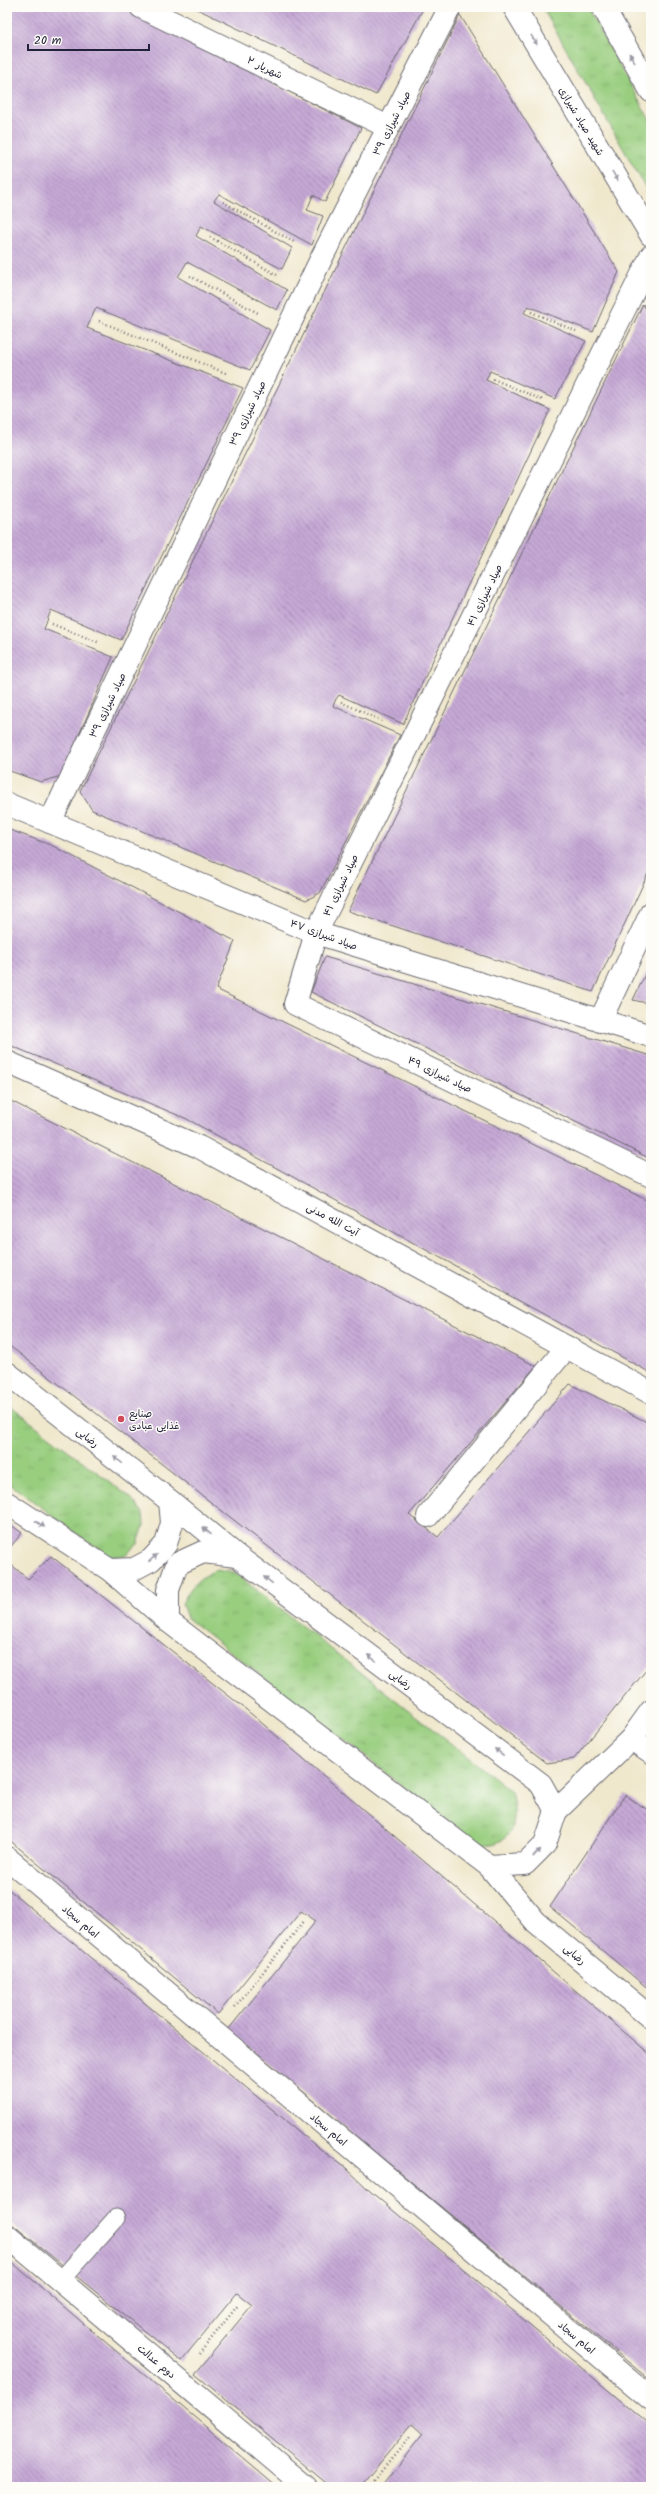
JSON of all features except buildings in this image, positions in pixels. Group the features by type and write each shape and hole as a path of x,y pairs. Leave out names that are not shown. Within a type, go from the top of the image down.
{"street":[{"name":"شهریار ۲","path":"141,7 388,127"},
{"name":"صیاد شیرازی ۳۹","path":"50,822 322,258 450,7"},
{"name":"شهید صیاد شیرازی","path":"514,7 651,235"},
{"path":"603,7 651,91"},
{"name":"صیاد شیرازی ۴۱","path":"316,933 651,256"},
{"name":"صیاد شیرازی ۴۷","path":"7,804 316,933 600,1022 651,1036"},
{"path":"600,1022 651,913"},
{"name":"صیاد شیرازی ۴۹","path":"316,933 295,1004 651,1176"},
{"name":"آیت الله مدنی","path":"7,1062 199,1147 651,1392"},
{"path":"428,1516 567,1347"},
{"name":"رضایی","path":"7,1373 170,1501 237,1556 541,1784 556,1811"},
{"path":"110,1570 134,1570 151,1560 166,1544 172,1523 170,1501"},
{"name":"رضایی","path":"7,1503 110,1570 168,1621 489,1866 536,1922 651,2018"},
{"path":"168,1621 168,1590 177,1564 203,1552 237,1556"},
{"path":"489,1866 526,1864 545,1844 556,1811 631,1739 651,1711"},
{"path":"631,1739 651,1752"},
{"name":"امام سجاد","path":"7,1858 651,2399"},
{"name":"دوم عدالت","path":"7,2236 306,2487"}],"lane":[{"path":"60,2281 116,2218"}],"path":[{"path":"222,202 322,258"},
{"path":"210,237 306,291"},
{"path":"190,276 288,329"},
{"path":"531,312 607,344"},
{"path":"99,321 260,387"},
{"path":"493,380 574,412"},
{"path":"52,624 131,655"},
{"path":"341,702 414,736"},
{"path":"214,2033 305,1920"},
{"path":"178,2379 239,2304"},
{"path":"368,2487 410,2437"}],"green space":[{"path":"542,7 587,7 651,122 651,197"},
{"path":"7,1404 131,1498 143,1513 144,1525 138,1544 125,1555 110,1558 7,1482"},
{"path":"216,1570 235,1573 511,1791 514,1815 511,1830 507,1836 501,1841 493,1844 474,1841 187,1618 182,1604 188,1592 199,1579"}],"place":[{"name":"صنایع غذایی عبادی","path":"121,1419"}]}
